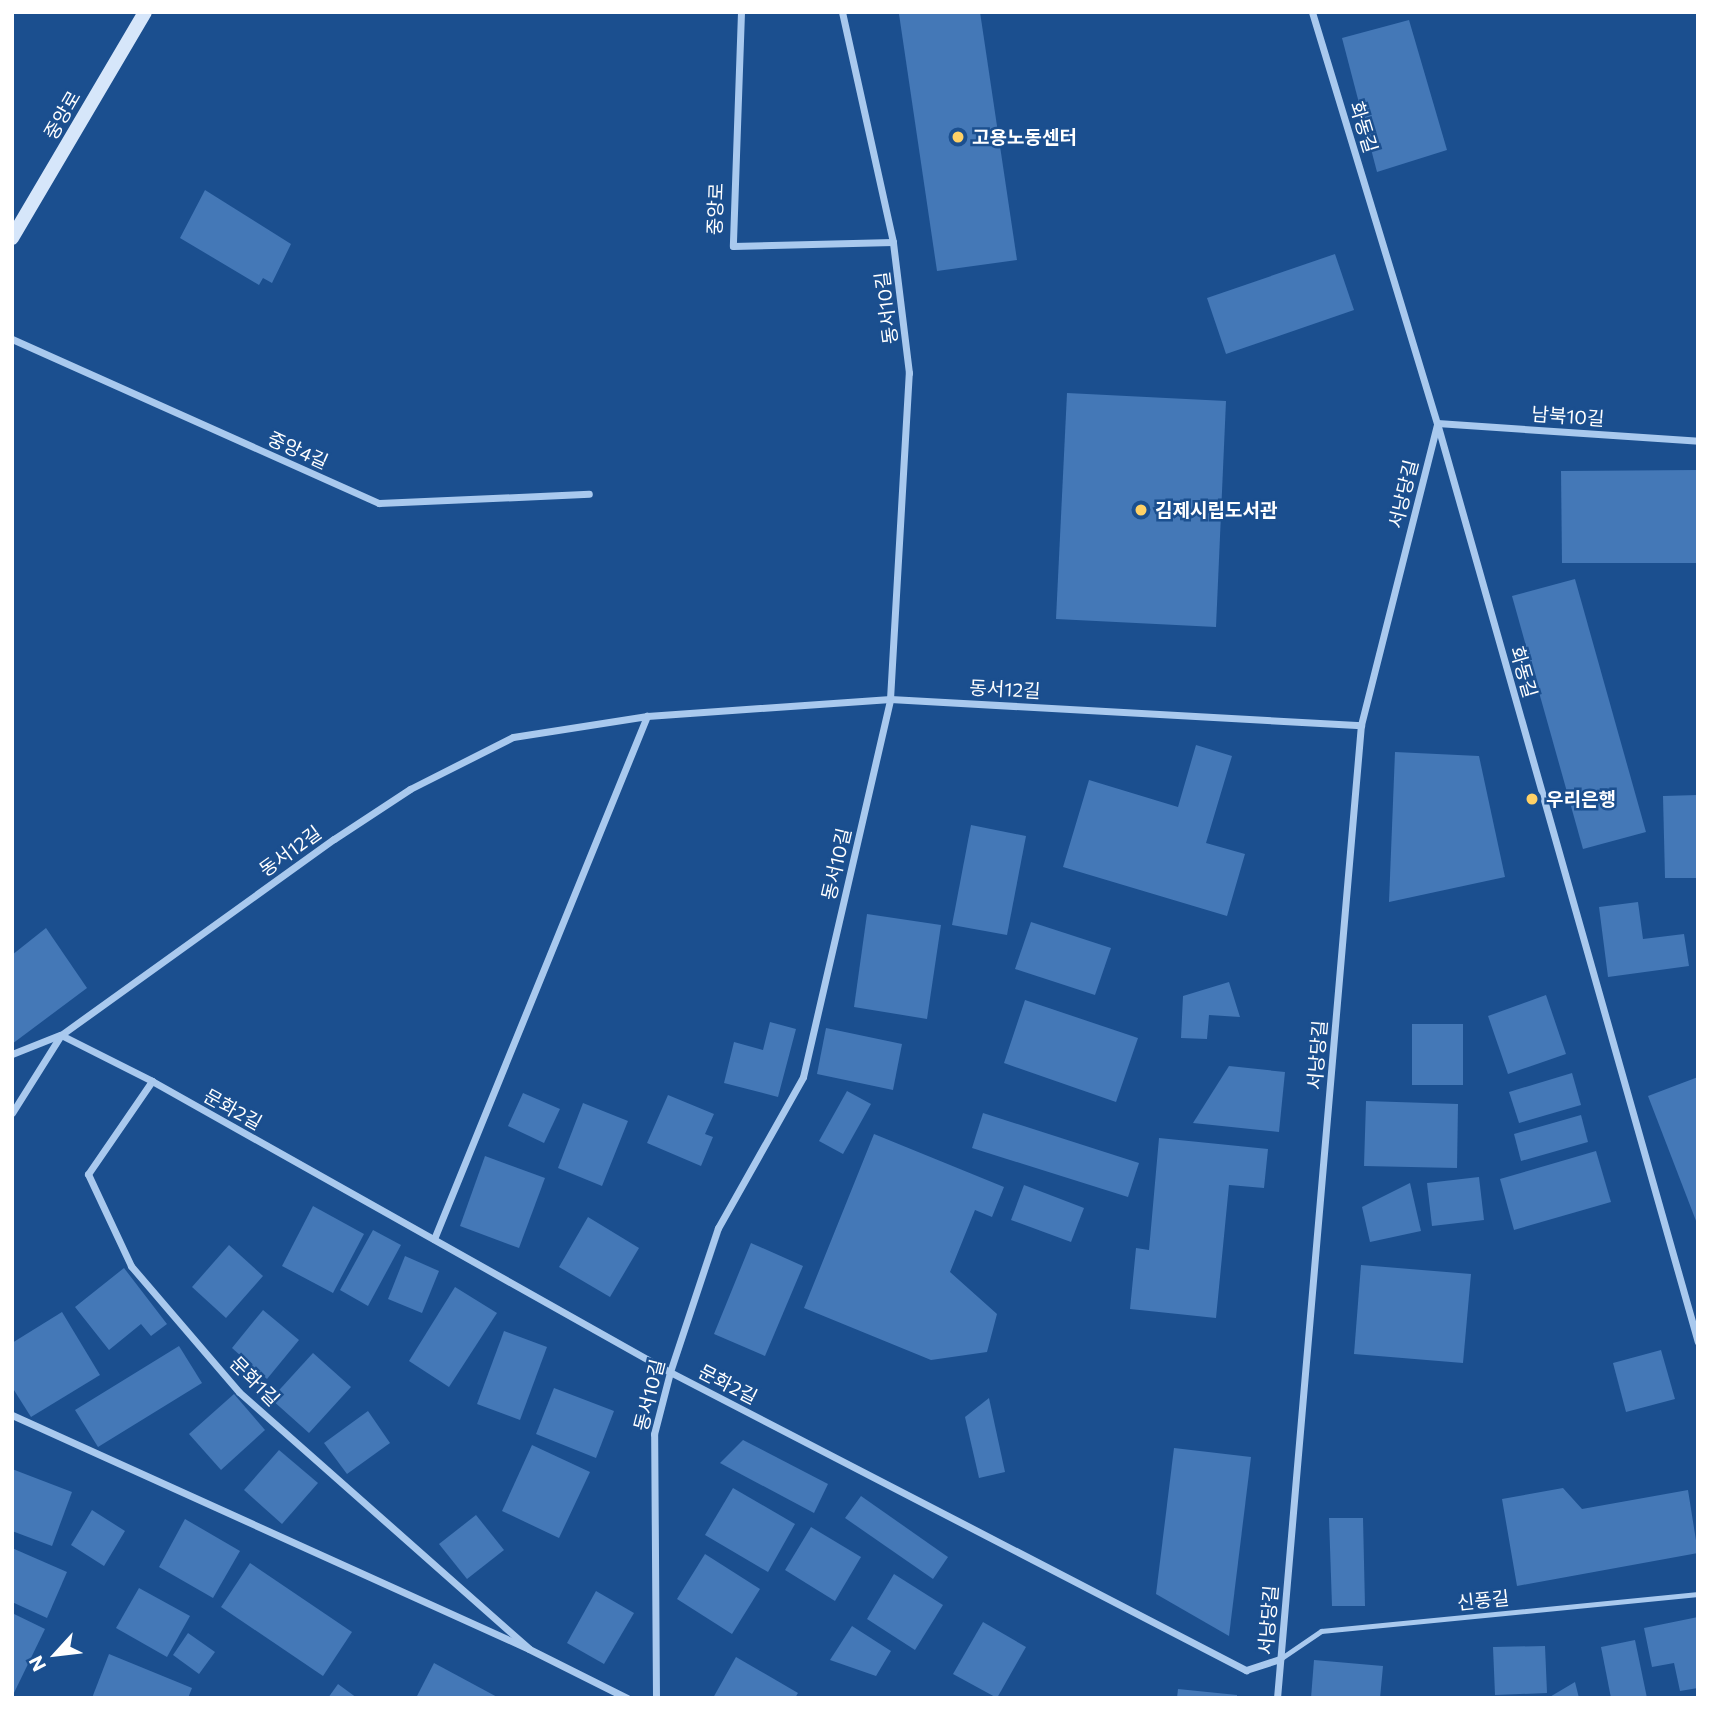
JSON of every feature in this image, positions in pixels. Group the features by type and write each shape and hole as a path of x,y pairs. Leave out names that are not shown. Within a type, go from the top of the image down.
{"street":[{"name":"중앙로","path":"12,238 145,12"},
{"name":"중앙로","path":"741,12 733,246 893,242"},
{"name":"동서10길","path":"656,1698 654,1434 670,1372 718,1228 803,1077 890,699 909,373 893,242 842,12"},
{"name":"화동길","path":"1312,12 1437,423 1698,1342"},
{"name":"중앙4길","path":"12,339 379,503 589,494"},
{"name":"남북10길","path":"1437,423 1698,441"},
{"name":"서낭당길","path":"1276,1698 1361,724 1437,423"},
{"name":"동서12길","path":"12,1113 61,1035 334,839 410,789 513,737 647,716 890,699 1361,724"},
{"path":"434,1239 647,716"},
{"path":"12,1054 61,1035"},
{"name":"문화2길","path":"61,1035 152,1081 670,1372 1246,1670 1280,1659"},
{"name":"문화1길","path":"152,1081 88,1174 131,1266 239,1392 529,1649"},
{"name":"문화1길","path":"12,1415 529,1649 627,1698"}],"lane":[{"name":"신풍길","path":"1280,1659 1321,1631 1698,1594"}],"building":[{"name":"고용노동센터","path":"980,12 1017,260 937,271 899,14"},
{"path":"1409,20 1447,150 1377,172 1342,38"},
{"path":"205,190 291,244 272,283 263,278 259,285 180,238"},
{"path":"1335,254 1354,310 1226,354 1207,298"},
{"name":"김제시립도서관","path":"1067,393 1226,401 1216,627 1056,619"},
{"path":"1698,470 1698,563 1562,563 1561,471"},
{"path":"1575,579 1646,832 1583,849 1512,596"},
{"path":"1196,745 1232,756 1206,843 1245,854 1227,916 1063,867 1089,780 1178,807"},
{"path":"1395,752 1479,756 1505,877 1389,902"},
{"path":"1698,795 1698,878 1665,878 1663,796"},
{"path":"971,825 1026,836 1007,935 952,925"},
{"path":"1638,902 1643,939 1684,934 1689,966 1608,977 1599,907"},
{"path":"867,914 941,925 927,1019 854,1007"},
{"path":"1031,922 1111,948 1095,995 1015,969"},
{"path":"46,928 87,988 12,1044 12,955"},
{"path":"1229,982 1240,1017 1209,1015 1207,1039 1181,1038 1183,996"},
{"path":"1546,995 1566,1054 1508,1074 1488,1016"},
{"path":"1025,1000 1138,1038 1116,1102 1004,1063"},
{"path":"770,1022 796,1029 778,1097 724,1083 734,1042 763,1050"},
{"path":"1412,1024 1463,1024 1463,1085 1412,1085"},
{"path":"826,1028 902,1044 893,1090 817,1074"},
{"path":"1229,1066 1285,1072 1279,1132 1193,1123"},
{"path":"1572,1073 1581,1105 1519,1123 1509,1092"},
{"path":"1698,1077 1698,1226 1648,1096"},
{"path":"847,1091 871,1104 843,1154 819,1141"},
{"path":"523,1093 560,1109 544,1143 508,1126"},
{"path":"668,1095 714,1114 705,1134 713,1137 701,1166 647,1143"},
{"path":"1366,1101 1458,1104 1457,1168 1364,1166"},
{"path":"583,1103 628,1121 602,1186 558,1168"},
{"path":"983,1113 1139,1163 1128,1197 972,1148"},
{"path":"1581,1115 1588,1142 1521,1161 1514,1134"},
{"path":"874,1134 1004,1187 992,1217 975,1210 950,1272 997,1314 987,1352 931,1360 804,1308"},
{"path":"1159,1138 1268,1149 1264,1188 1229,1185 1216,1318 1130,1309 1136,1248 1149,1250"},
{"path":"1596,1151 1611,1202 1514,1230 1500,1179"},
{"path":"485,1156 545,1178 519,1248 460,1226"},
{"path":"1479,1177 1484,1220 1432,1226 1427,1183"},
{"path":"1410,1183 1421,1231 1370,1242 1362,1207"},
{"path":"1024,1185 1084,1208 1071,1242 1011,1220"},
{"path":"313,1206 364,1234 333,1293 282,1266"},
{"path":"588,1217 639,1248 610,1297 559,1267"},
{"path":"373,1230 401,1245 368,1306 340,1290"},
{"path":"751,1243 803,1266 765,1356 714,1334"},
{"path":"229,1245 263,1276 226,1318 192,1287"},
{"path":"405,1256 439,1271 422,1313 388,1299"},
{"path":"1361,1265 1471,1274 1463,1363 1354,1354"},
{"path":"124,1268 167,1324 151,1336 141,1324 109,1350 75,1307"},
{"path":"455,1287 497,1313 449,1387 409,1361"},
{"path":"263,1310 299,1340 267,1379 232,1348"},
{"path":"62,1312 100,1375 31,1417 12,1387 12,1343"},
{"path":"504,1331 547,1347 520,1420 477,1404"},
{"path":"179,1346 202,1383 98,1447 75,1410"},
{"path":"1661,1350 1675,1399 1626,1412 1613,1363"},
{"path":"313,1353 351,1387 309,1433 271,1399"},
{"path":"554,1388 614,1411 596,1458 536,1434"},
{"path":"234,1394 265,1430 221,1470 189,1434"},
{"path":"989,1398 1005,1472 979,1478 965,1417"},
{"path":"368,1411 390,1443 347,1474 324,1443"},
{"path":"743,1440 828,1484 814,1513 720,1463"},
{"path":"532,1445 590,1472 559,1538 502,1511"},
{"path":"1174,1448 1251,1457 1229,1636 1156,1594"},
{"path":"279,1450 318,1483 282,1524 244,1490"},
{"path":"12,1469 72,1492 52,1546 12,1531"},
{"path":"733,1488 795,1524 768,1572 705,1535"},
{"path":"1563,1488 1582,1509 1688,1490 1698,1553 1517,1586 1502,1499"},
{"path":"861,1496 948,1557 933,1579 845,1518"},
{"path":"92,1510 125,1531 104,1566 71,1545"},
{"path":"476,1515 504,1550 467,1579 439,1544"},
{"path":"1329,1518 1363,1518 1365,1606 1332,1606"},
{"path":"185,1519 240,1551 213,1598 159,1567"},
{"path":"811,1527 861,1557 835,1601 785,1570"},
{"path":"12,1548 67,1572 47,1618 12,1602"},
{"path":"705,1554 760,1589 732,1634 677,1599"},
{"path":"250,1563 352,1632 323,1676 221,1607"},
{"path":"894,1574 943,1605 915,1650 867,1619"},
{"path":"139,1588 190,1616 167,1657 116,1628"},
{"path":"596,1591 634,1613 604,1664 567,1643"},
{"path":"12,1613 45,1629 12,1697"},
{"path":"1698,1617 1698,1688 1680,1691 1674,1663 1652,1667 1644,1628"},
{"path":"983,1622 1026,1647 997,1698 953,1674"},
{"path":"852,1626 891,1651 876,1676 830,1660"},
{"path":"188,1633 215,1652 199,1674 173,1655"},
{"path":"1635,1640 1647,1698 1611,1698 1601,1647"},
{"path":"1545,1646 1547,1693 1495,1695 1493,1647"},
{"path":"109,1654 192,1688 188,1698 92,1698"},
{"path":"736,1657 798,1693 795,1698 713,1698"},
{"path":"1314,1660 1383,1666 1380,1698 1311,1698"},
{"path":"434,1663 499,1698 416,1698"},
{"path":"1575,1682 1579,1698 1548,1698"},
{"path":"338,1684 357,1698 328,1698"},
{"path":"1178,1689 1237,1695 1237,1698 1177,1698"}],"place":[{"name":"고용노동센터","path":"958,137"},
{"name":"김제시립도서관","path":"1141,510"},
{"name":"우리은행","path":"1532,799"}]}
